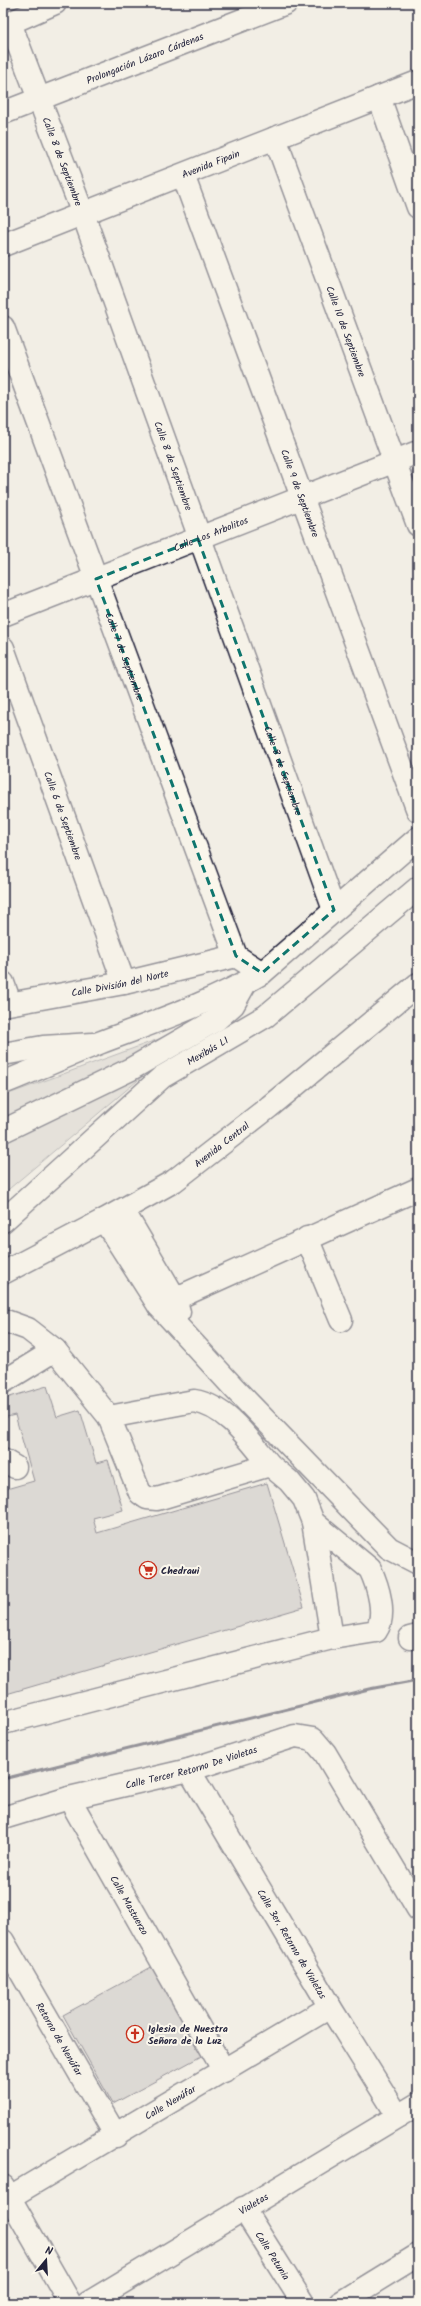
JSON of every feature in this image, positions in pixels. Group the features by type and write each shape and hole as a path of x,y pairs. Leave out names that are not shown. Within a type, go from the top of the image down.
{"main road":[{"path":"7,24 55,3"},
{"name":"Prolongación Lázaro Cárdenas","path":"3,113 286,3"},
{"name":"Calle 8 de Septiembre","path":"7,24 83,214 198,538 334,910"},
{"name":"Avenida Fipain","path":"3,245 418,82"},
{"path":"379,97 418,207"},
{"name":"Calle 10 de Septiembre","path":"275,138 418,525"},
{"name":"Calle 9 de Septiembre","path":"183,175 301,498 418,811"},
{"name":"Calle 7 de Septiembre","path":"3,327 236,956"},
{"name":"Calle Los Arbolitos","path":"3,615 418,452"},
{"name":"Calle 6 de Septiembre","path":"3,648 124,983"},
{"path":"3,1131 131,1069 216,1020 233,1005 254,978 418,838"},
{"name":"Mexibús L1","path":"3,1221 162,1077 266,1016 418,888"},
{"path":"236,956 254,978"},
{"name":"Calle División del Norte","path":"7,1004 124,983 236,956"},
{"path":"3,1083 98,1044 164,1020 254,978"},
{"path":"3,982 7,1004"},
{"name":"Avenida Central","path":"3,1273 124,1210 174,1181 269,1107 418,984"},
{"path":"3,1054 43,1047 98,1044"},
{"path":"167,1302 306,1238 418,1189"},
{"path":"124,1210 167,1302 185,1334 235,1389 389,1548 418,1563"},
{"path":"104,1220 167,1302"},
{"path":"3,1283 70,1238"},
{"path":"306,1238 341,1320"},
{"path":"3,1320 28,1329 55,1350 109,1417 140,1493 147,1498 157,1499 270,1465"},
{"path":"3,1338 28,1329"},
{"path":"3,1382 55,1350"},
{"path":"109,1417 194,1401 206,1403 216,1408 244,1434 270,1465 289,1481 304,1499 313,1522 332,1638"},
{"path":"3,1723 332,1638 376,1631 381,1624 382,1615 374,1578 370,1569 313,1522"},
{"name":"Calle Tercer Retorno De Violetas","path":"69,1798 189,1770 295,1736 313,1739 325,1753 418,1909"},
{"name":"Calle 3er. Retorno de Violetas","path":"189,1770 330,2007 398,2116"},
{"path":"3,1818 69,1798"},
{"name":"Calle Mastuerzo","path":"69,1798 224,2071"},
{"name":"Retorno de Nenúfar","path":"3,1941 116,2136"},
{"name":"Calle Nenúfar","path":"6,2192 116,2136 330,2007"},
{"name":"Violetas","path":"88,2303 243,2208 418,2104"},
{"path":"6,2192 70,2303"},
{"name":"Calle Petunia","path":"243,2208 303,2303"},
{"path":"340,2303 418,2255"}],"highlighted area":[{"path":"198,539 334,910 262,973 236,956 96,579"}],"shaded area":[{"path":"208,1021 3,1194 3,1096"}],"building":[{"name":"Chedraui","path":"47,1386 57,1417 80,1410 96,1463 108,1460 123,1510 93,1518 97,1533 267,1483 304,1607 3,1695 3,1490 34,1481 15,1415 3,1418 3,1399"},
{"name":"Iglesia de Nuestra Señora de la Luz","path":"157,1964 207,2053 113,2104 63,2015"}],"railway":[{"path":"3,1779 369,1689 418,1680"}],"place":[{"name":"Chedraui","path":"148,1570"},
{"name":"Iglesia de Nuestra Señora de la Luz","path":"135,2034"}]}
